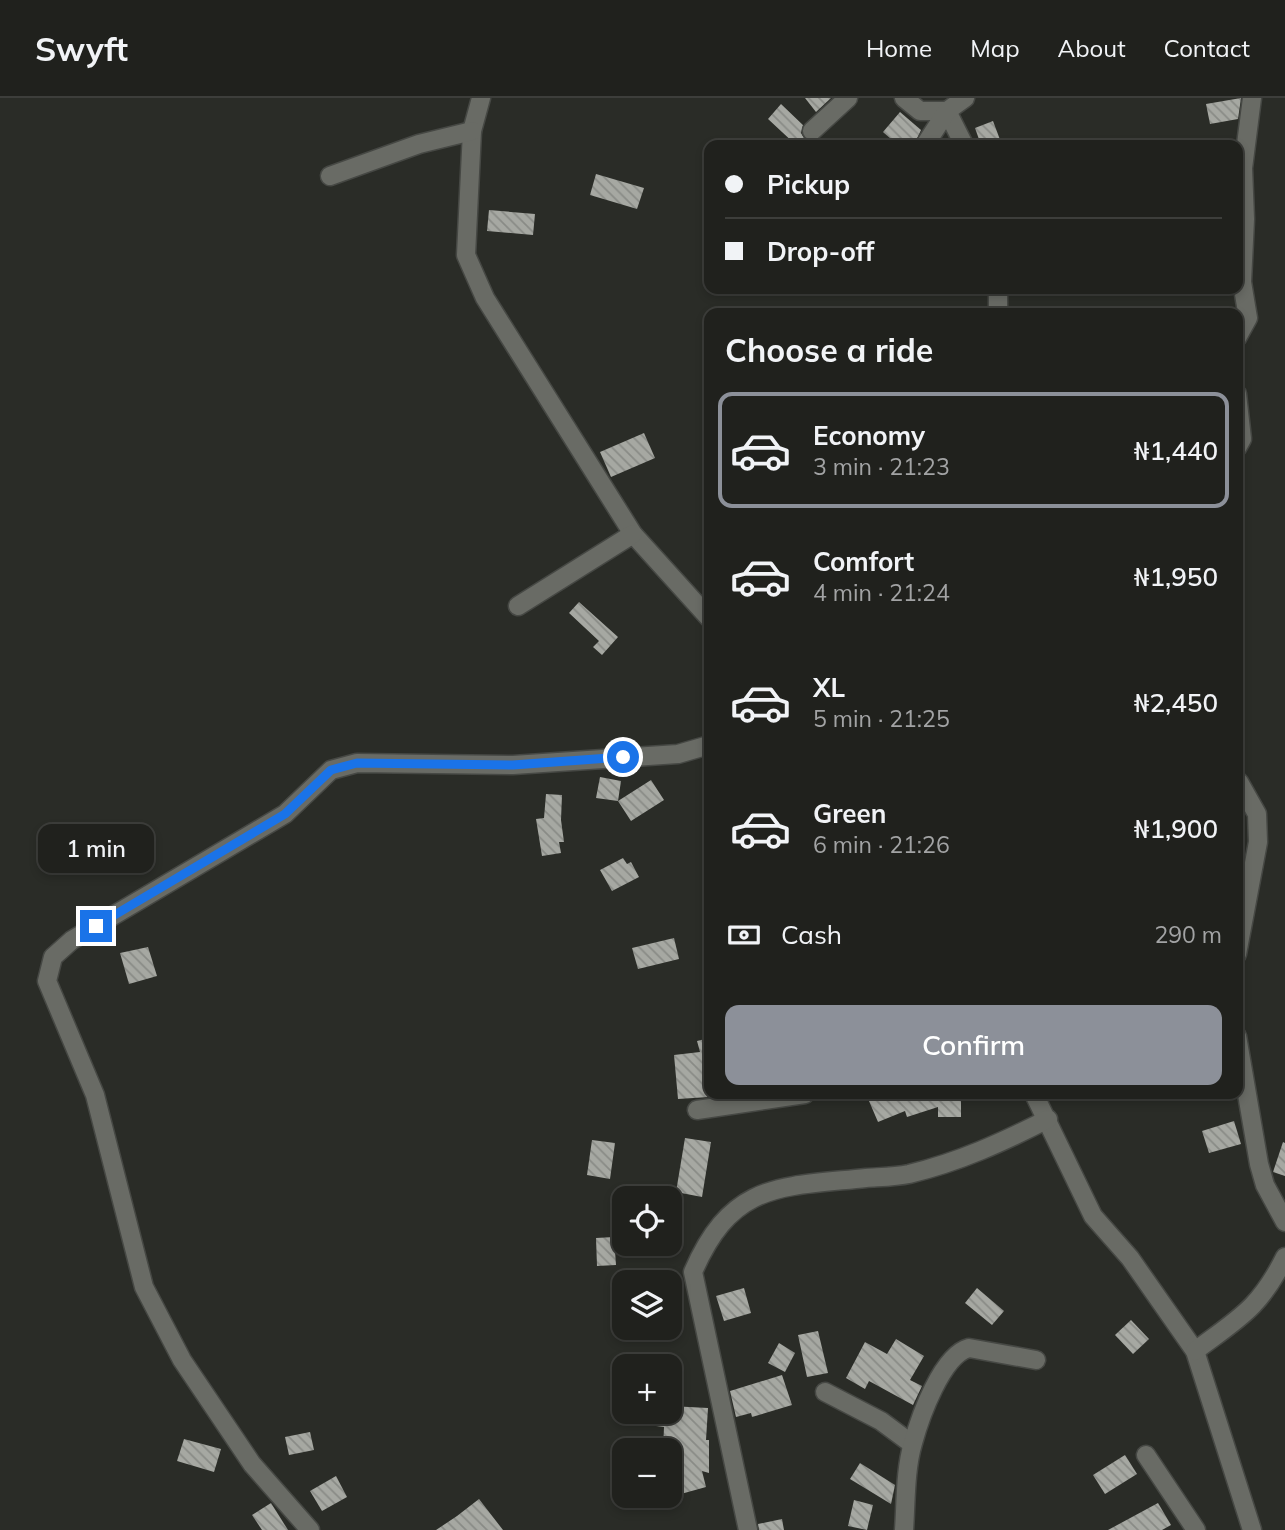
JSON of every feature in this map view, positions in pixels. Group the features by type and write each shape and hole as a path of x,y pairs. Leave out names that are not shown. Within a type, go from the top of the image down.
{"street":[{"path":"481,98 472,131 466,255 485,298 633,534 704,612"},
{"path":"812,131 848,98"},
{"path":"904,98 920,111 947,111"},
{"path":"928,140 947,111 965,98"},
{"path":"1243,150 1252,98"},
{"path":"947,111 962,140"},
{"path":"330,176 419,144 472,131"},
{"path":"1243,199 1243,261"},
{"path":"1243,288 1248,318 1243,327"},
{"path":"518,606 633,534"},
{"path":"310,1530 252,1464 183,1360 144,1287 94,1095 47,981 53,957 72,940 285,814 331,770 357,763 513,765 678,754 704,746"},
{"path":"1243,789 1257,814 1258,842 1243,922"},
{"path":"1243,1071 1259,1164 1265,1185 1285,1222"},
{"path":"697,1110 771,1099"},
{"path":"1037,1099 1093,1216 1130,1258 1195,1351 1246,1529"},
{"path":"748,1530 692,1272 706,1241 740,1203 785,1186 906,1175 981,1152 1048,1119"},
{"path":"1195,1351 1255,1306 1270,1287 1285,1257"},
{"path":"904,1530 912,1444 944,1368 958,1350 969,1348 1036,1360"},
{"path":"825,1392 881,1421 912,1444"},
{"path":"1146,1455 1196,1530"}],"building":[{"path":"805,98 831,98 816,112"},
{"path":"1241,98 1238,119 1210,124 1206,104"},
{"path":"781,104 803,125 801,133 805,140 791,140 768,119"},
{"path":"900,112 921,130 916,140 892,140 883,132"},
{"path":"993,121 1000,140 979,140 975,128"},
{"path":"596,174 644,188 637,209 590,195"},
{"path":"489,210 535,214 533,235 487,231"},
{"path":"644,433 655,458 611,477 600,452"},
{"path":"579,602 618,637 602,655 593,647 599,641 569,613"},
{"path":"600,777 621,781 618,801 596,798"},
{"path":"651,780 664,800 631,821 618,801"},
{"path":"546,794 562,795 564,842 559,842 561,853 542,856 536,819 544,818"},
{"path":"623,858 627,864 631,862 639,877 612,891 600,870"},
{"path":"674,938 679,959 638,969 632,948"},
{"path":"148,947 157,976 129,984 120,953"},
{"path":"704,1039 704,1097 678,1099 674,1055 700,1052 697,1041"},
{"path":"868,1099 961,1099 961,1117 938,1117 938,1107 907,1117 905,1111 878,1122"},
{"path":"1234,1121 1241,1144 1209,1153 1202,1131"},
{"path":"685,1138 711,1142 702,1197 682,1193 682,1186 677,1186"},
{"path":"592,1140 615,1143 610,1179 587,1175"},
{"path":"1283,1142 1285,1143 1285,1176 1273,1172"},
{"path":"612,1237 612,1256 615,1256 616,1265 597,1266 596,1238"},
{"path":"744,1288 751,1313 724,1321 716,1296"},
{"path":"977,1288 1004,1311 992,1325 965,1303"},
{"path":"1131,1320 1149,1339 1133,1354 1115,1335"},
{"path":"818,1331 828,1373 807,1377 798,1335"},
{"path":"896,1339 924,1356 910,1380 922,1386 913,1405 869,1381 865,1389 846,1378 865,1342 887,1354"},
{"path":"779,1343 795,1353 785,1372 768,1363"},
{"path":"782,1375 792,1405 752,1417 751,1413 736,1417 730,1391"},
{"path":"682,1407 708,1408 706,1440 709,1440 709,1473 702,1471 706,1487 682,1494 682,1438 664,1438 664,1427 656,1426 682,1424"},
{"path":"310,1432 314,1450 289,1455 285,1437"},
{"path":"184,1439 221,1449 214,1472 177,1461"},
{"path":"1125,1455 1137,1474 1105,1494 1093,1475"},
{"path":"860,1463 895,1485 891,1504 850,1479"},
{"path":"336,1476 347,1497 322,1511 310,1491"},
{"path":"479,1499 503,1530 436,1530 457,1516"},
{"path":"854,1500 873,1505 867,1530 848,1526"},
{"path":"271,1503 288,1530 262,1530 252,1515"},
{"path":"1158,1503 1171,1525 1162,1530 1108,1530"},
{"path":"782,1519 784,1530 759,1530 758,1524"}],"route":[{"path":"96,926 285,814 331,770 357,763 513,765 623,757"}]}
